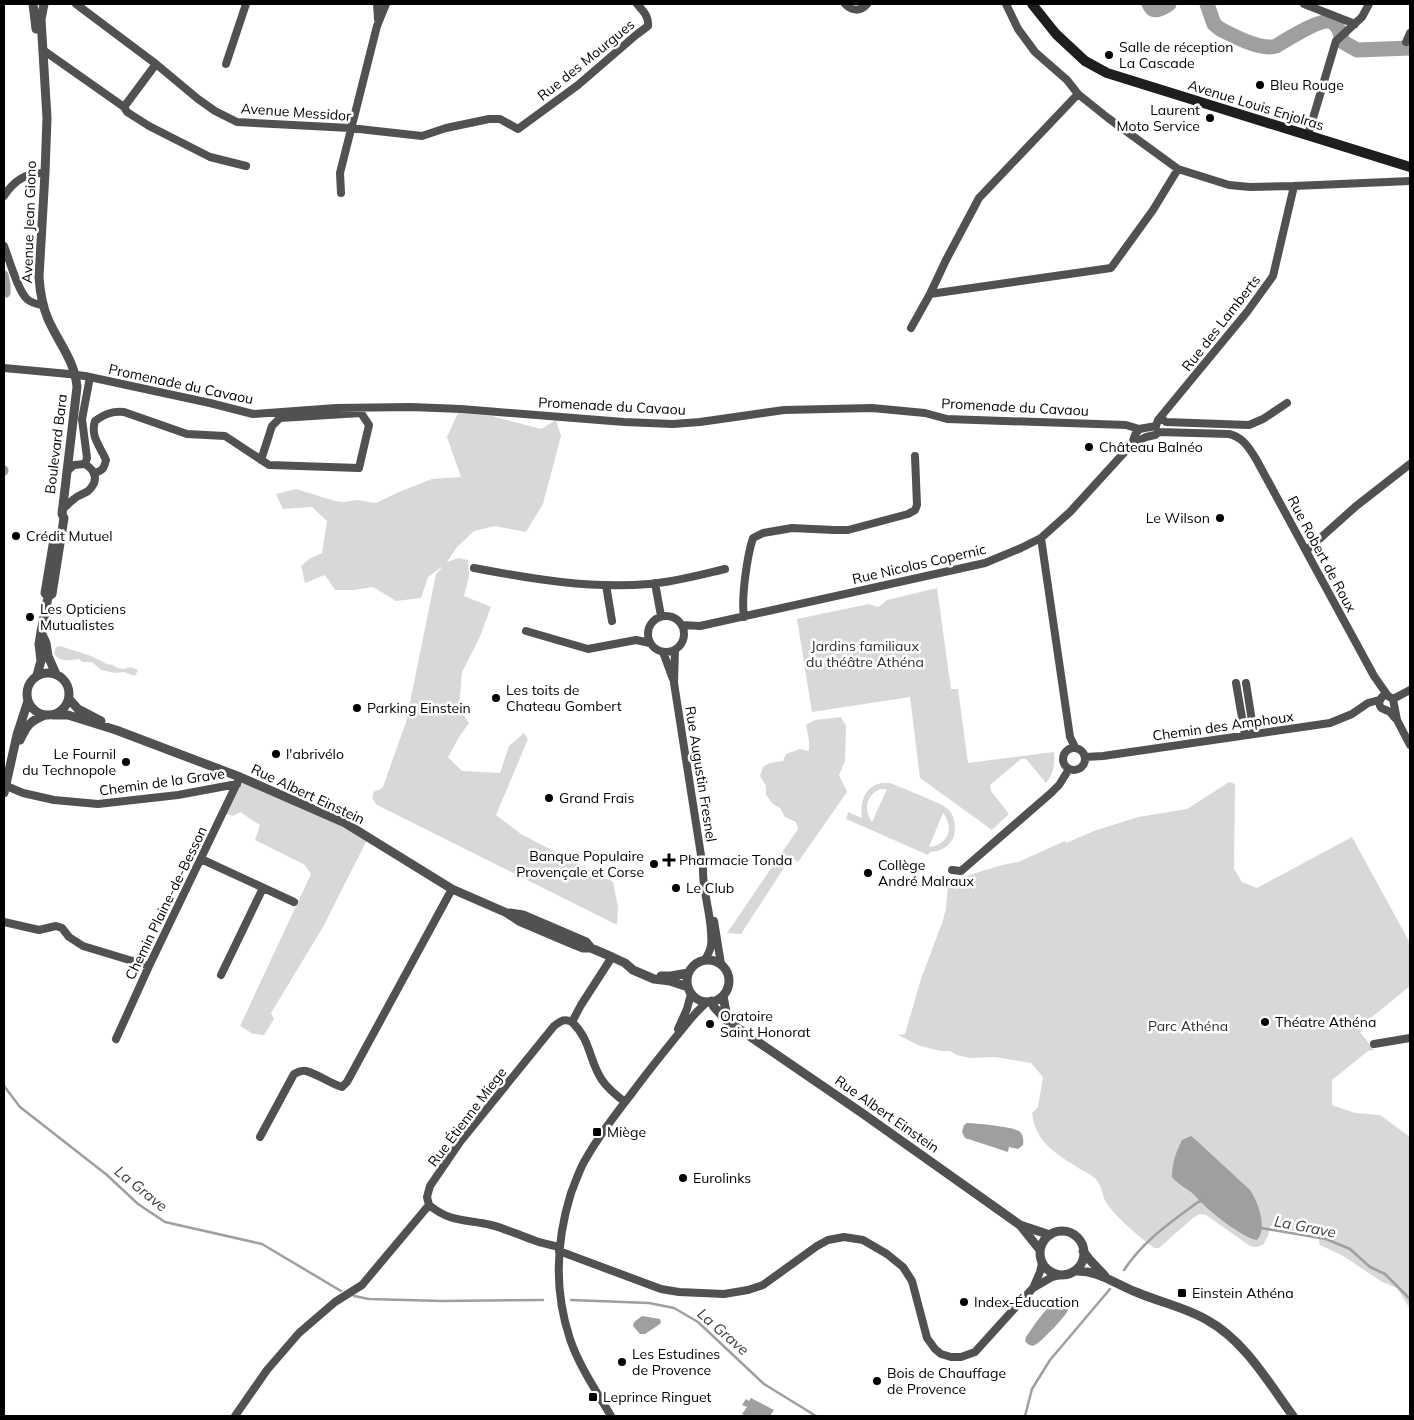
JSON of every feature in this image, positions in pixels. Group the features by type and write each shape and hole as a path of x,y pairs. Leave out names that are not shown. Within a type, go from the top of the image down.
{"main road":[{"name":"Avenue Louis Enjolras","path":"1032,4 1056,34 1085,60 1108,73 1410,167"}],"street":[{"name":"Avenue Jean Giono","path":"34,4 45,89"},
{"name":"Avenue Jean Giono","path":"44,4 41,19 46,118 45,173 39,277 42,305 48,320 80,376"},
{"name":"Avenue Messidor","path":"76,4 215,111 237,122 350,128 422,136 446,128 489,119 500,119 518,128"},
{"path":"226,64 246,4"},
{"path":"377,4 377,26"},
{"path":"342,193 340,172 350,128 377,26 386,4"},
{"name":"Rue des Mourgues","path":"518,128 578,85 648,26 649,20 638,4"},
{"path":"845,4 852,10 860,10 867,4"},
{"path":"1006,4 1018,28 1035,52 1067,80 1078,94 1178,169 1229,186 1392,183 1409,180"},
{"path":"1304,4 1355,24"},
{"path":"1308,135 1335,44 1362,17 1369,4"},
{"path":"1406,42 1410,33"},
{"path":"43,50 149,126 210,157 246,166"},
{"path":"124,107 156,64"},
{"path":"911,328 979,198 1078,94"},
{"path":"930,294 1111,268 1153,210 1178,169"},
{"path":"4,196 16,181 29,174 45,173"},
{"name":"Rue des Lamberts","path":"1158,429 1158,420 1270,282 1294,186"},
{"path":"4,246 26,298 33,303 42,305"},
{"name":"Promenade du Cavaou","path":"4,368 80,376 210,403 253,414 336,408 410,407 673,424 784,410 872,408 925,413 947,419 1126,425 1139,429"},
{"path":"80,376 82,419 87,458 85,464"},
{"name":"Boulevard Bara","path":"37,675 41,661 41,632 48,597 52,594 64,518 62,512 80,376"},
{"path":"1160,418 1166,422 1249,425 1263,419 1286,403"},
{"path":"94,473 104,468 106,460 94,436 93,428 95,421 108,413 124,412 187,434 225,436 268,465 285,466 359,468 369,425 360,413 280,418 272,426 261,460"},
{"path":"1139,429 1158,429 1155,435 1132,444 1139,429"},
{"name":"Rue Robert de Roux","path":"1158,429 1229,434 1236,436 1247,445 1307,550 1386,702 1410,744"},
{"name":"Rue Nicolas Copernic","path":"682,625 700,626 744,617 985,563 1040,538 1070,512 1132,444"},
{"path":"744,617 742,607 748,559 753,538 763,533 792,528 848,530 908,514 915,510 917,505 915,456"},
{"path":"62,512 74,498 88,491 95,480 94,473 85,464 74,465 67,471"},
{"path":"1307,550 1355,507 1410,464"},
{"path":"1040,538 1070,737 1075,747 1083,751 1085,757 1084,764 1076,770 1069,769 1063,763 1063,756 1068,749 1075,747"},
{"path":"474,568 556,582 606,585 655,583 725,569"},
{"path":"655,583 661,616"},
{"path":"606,585 612,621"},
{"path":"526,631 588,649 636,640 650,643 657,650 669,652 675,650 683,642 684,631 682,625 673,617 661,616 651,623 648,632 650,643"},
{"name":"Rue Nicolas Copernic","path":"684,637 700,626"},
{"name":"Boulevard Bara","path":"41,632 56,674"},
{"path":"636,640 648,632"},
{"name":"Rue Augustin Fresnel","path":"674,683 675,650"},
{"name":"Rue Augustin Fresnel","path":"663,652 674,683 703,868 711,944 705,960"},
{"path":"12,758 31,722 60,711 66,706 69,699 67,683 56,674 50,672 37,675 29,684 27,696 32,708 38,713 49,715"},
{"path":"1236,683 1246,735"},
{"path":"1246,683 1254,734"},
{"name":"Chemin des Amphoux","path":"1085,757 1330,723 1352,714 1368,703 1386,702 1410,690"},
{"name":"Rue Albert Einstein","path":"69,699 78,709 116,730"},
{"path":"4,788 17,735 28,701"},
{"name":"Rue Albert Einstein","path":"49,715 68,715 116,730 345,823 452,889 507,913 522,915 586,942 592,948 654,979 670,982 690,990"},
{"path":"952,870 961,871 1060,785 1069,769"},
{"name":"Chemin de la Grave","path":"4,788 54,800 98,804 178,795 239,781"},
{"name":"Chemin Plaine-de-Besson","path":"116,1039 149,966 239,781"},
{"path":"201,859 294,902"},
{"name":"Rue Augustin Fresnel","path":"703,868 707,879 721,964"},
{"path":"221,975 263,888"},
{"path":"260,1137 294,1074 305,1070 342,1087 347,1082 452,889"},
{"path":"4,922 39,930 56,926 62,928 69,937 83,946 149,966"},
{"path":"612,957 572,1022 584,1035 603,1081 626,1102"},
{"path":"612,1416 583,1367 570,1340 563,1316 559,1249 567,1206 583,1163 601,1135 694,1013 709,1002 722,996 727,989 727,972 721,964 705,960 696,963 688,973 687,980 690,990 688,1009 673,1039"},
{"name":"Rue Albert Einstein","path":"625,963 634,964 664,976 688,973"},
{"path":"690,990 698,999 709,1002"},
{"name":"Rue Albert Einstein","path":"722,996 726,1012 737,1027"},
{"name":"Rue Albert Einstein","path":"709,1002 726,1020 862,1113 1020,1225 1040,1250"},
{"name":"Rue Étienne Miege","path":"235,1416 267,1370 299,1333 335,1302 362,1285 428,1205 430,1186 460,1142 554,1026 562,1020 572,1022"},
{"path":"1374,1044 1410,1038"},
{"path":"428,1205 453,1219 491,1225 661,1289 724,1294 748,1290 763,1285 828,1240 844,1237 863,1240 887,1254 904,1267 912,1281 927,1338 935,1349 951,1358 976,1352 1032,1288 1042,1263"},
{"name":"Rue Albert Einstein","path":"1020,1225 1050,1235"},
{"path":"1060,1275 1047,1269 1042,1263 1040,1250 1042,1244 1050,1235 1061,1232 1072,1234 1081,1244 1083,1258 1075,1271"},
{"path":"1083,1251 1106,1277"},
{"path":"1032,1288 1052,1277 1083,1270 1106,1277 1135,1292 1186,1309 1207,1319 1220,1327 1242,1346 1293,1416"}],"green space":[{"path":"458,413 492,416 541,429 556,420 561,436 543,504 526,532 495,526 474,531 457,547 447,562 458,558 468,560 469,576 464,596 491,607 479,639 462,672 459,708 469,723 448,757 462,771 500,773 509,746 524,733 528,739 496,815 521,834 613,882 618,907 617,925 377,805 372,798 374,791 383,787 406,722 436,574 443,566 428,577 421,598 396,601 373,587 335,590 325,575 305,583 301,566 309,559 322,553 327,521 312,507 283,509 276,494 296,489 335,501 357,500 376,503 432,479 461,477 447,437"},
{"name":"Jardins familiaux du théâtre Athéna","path":"937,588 951,689 958,689 968,763 1054,752 1053,769 1046,783 1026,759 1021,759 990,785 991,791 1009,814 992,830 920,778 910,697 812,712 797,619 869,604 877,607 887,600"},
{"path":"60,646 91,656 117,668 124,669 130,667 138,670 135,676 124,672 115,673 101,670 92,662 82,662 79,659 62,660 54,654 56,647"},
{"path":"841,717 846,726 845,761 839,775 847,792 798,862 791,857 741,934 727,933 798,829 796,822 785,817 780,808 773,804 766,795 766,786 760,776 763,767 770,763 783,761 786,754 800,749 809,751 806,725 815,720"},
{"path":"240,777 368,838 323,927 271,1013 274,1019 264,1035 253,1034 240,1026 311,874 305,865 255,840 260,825 240,812 233,816 223,813"},
{"name":"Parc Athéna","path":"1229,782 1235,784 1234,869 1242,882 1257,888 1352,837 1410,943 1410,986 1361,1026 1363,1030 1360,1032 1374,1050 1368,1051 1332,1080 1332,1105 1355,1113 1380,1115 1410,1137 1410,1309 1397,1288 1382,1282 1345,1257 1320,1245 1318,1236 1270,1226 1268,1236 1263,1245 1250,1246 1206,1215 1200,1214 1194,1217 1159,1248 1154,1248 1112,1210 1105,1201 1100,1185 1090,1174 1056,1153 1038,1133 1032,1113 1038,1107 1043,1077 1031,1063 995,1057 971,1058 956,1055 950,1051 920,1046 898,1035 905,1034 921,979 942,923 946,909 948,883 958,884 966,882 966,876 1018,862 1065,841 1066,843 1094,831 1138,817 1187,809"},
{"path":"890,783 931,800 949,810 953,816 955,830 950,843 937,851 930,852 928,855 846,819 848,812 862,818 864,796 875,785","holes":["881,789 887,789 872,822 869,817 867,803 869,798","943,813 949,824 948,835 941,843 929,847"]}],"shaded area":[{"path":"967,1123 1019,1131 1022,1135 1023,1145 1018,1149 1009,1147 1008,1152 965,1138 962,1132 964,1125"},
{"path":"1191,1136 1250,1190 1259,1208 1262,1222 1262,1229 1257,1240 1252,1239 1220,1219 1172,1177 1176,1153 1180,1144 1182,1140"},
{"path":"1060,1300 1066,1302 1068,1310 1066,1313 1038,1343 1033,1346 1028,1344 1025,1341 1026,1337 1050,1306"},
{"path":"642,1316 660,1319 661,1322 645,1334 640,1334 633,1326 634,1322"},
{"path":"751,1398 774,1410 770,1416 746,1416 742,1414 747,1407 742,1405 746,1399 749,1401"}],"waterway":[{"path":"1149,4 1155,10 1169,4"},
{"path":"1207,4 1214,24 1220,29 1255,45 1276,46 1304,30 1327,21 1332,22 1336,26 1343,42 1357,50 1410,48"},
{"path":"4,275 6,293"},
{"name":"La Grave","path":"4,1086 20,1107 107,1175 138,1204 165,1222 262,1244 341,1291"},
{"name":"La Grave","path":"1124,1270 1140,1250 1158,1233 1198,1202 1203,1201"},
{"name":"La Grave","path":"1261,1228 1326,1239 1350,1249 1370,1267 1385,1274 1410,1299"},
{"name":"La Grave","path":"1025,1416 1032,1389 1050,1360 1110,1289"},
{"name":"La Grave","path":"354,1296 369,1299 442,1301 543,1300"},
{"name":"La Grave","path":"571,1300 649,1303 674,1308 698,1322 764,1384 816,1416"}],"place":[{"name":"Salle de réception La Cascade","path":"1109,55"},
{"name":"Bleu Rouge","path":"1260,85"},
{"name":"Laurent Moto Service","path":"1210,118"},
{"name":"Château Balnéo","path":"1089,447"},
{"name":"Le Wilson","path":"1220,518"},
{"name":"Crédit Mutuel","path":"16,536"},
{"name":"Les Opticiens Mutualistes","path":"30,617"},
{"name":"Les toits de Chateau Gombert","path":"496,698"},
{"name":"Parking Einstein","path":"357,708"},
{"name":"l'abrivélo","path":"276,754"},
{"name":"Le Fournil du Technopole","path":"126,762"},
{"name":"Grand Frais","path":"549,798"},
{"name":"Pharmacie Tonda","path":"669,860"},
{"name":"Banque Populaire Provençale et Corse","path":"654,864"},
{"name":"Collège André Malraux","path":"868,873"},
{"name":"Le Club","path":"676,888"},
{"name":"Théatre Athéna","path":"1265,1022"},
{"name":"Oratoire Saint Honorat","path":"710,1024"},
{"name":"Miège","path":"597,1132"},
{"name":"Eurolinks","path":"683,1178"},
{"name":"Einstein Athéna","path":"1182,1293"},
{"name":"Index-Éducation","path":"964,1302"},
{"name":"Les Estudines de Provence","path":"622,1362"},
{"name":"Bois de Chauffage de Provence","path":"877,1381"},
{"name":"Leprince Ringuet","path":"593,1397"}]}
